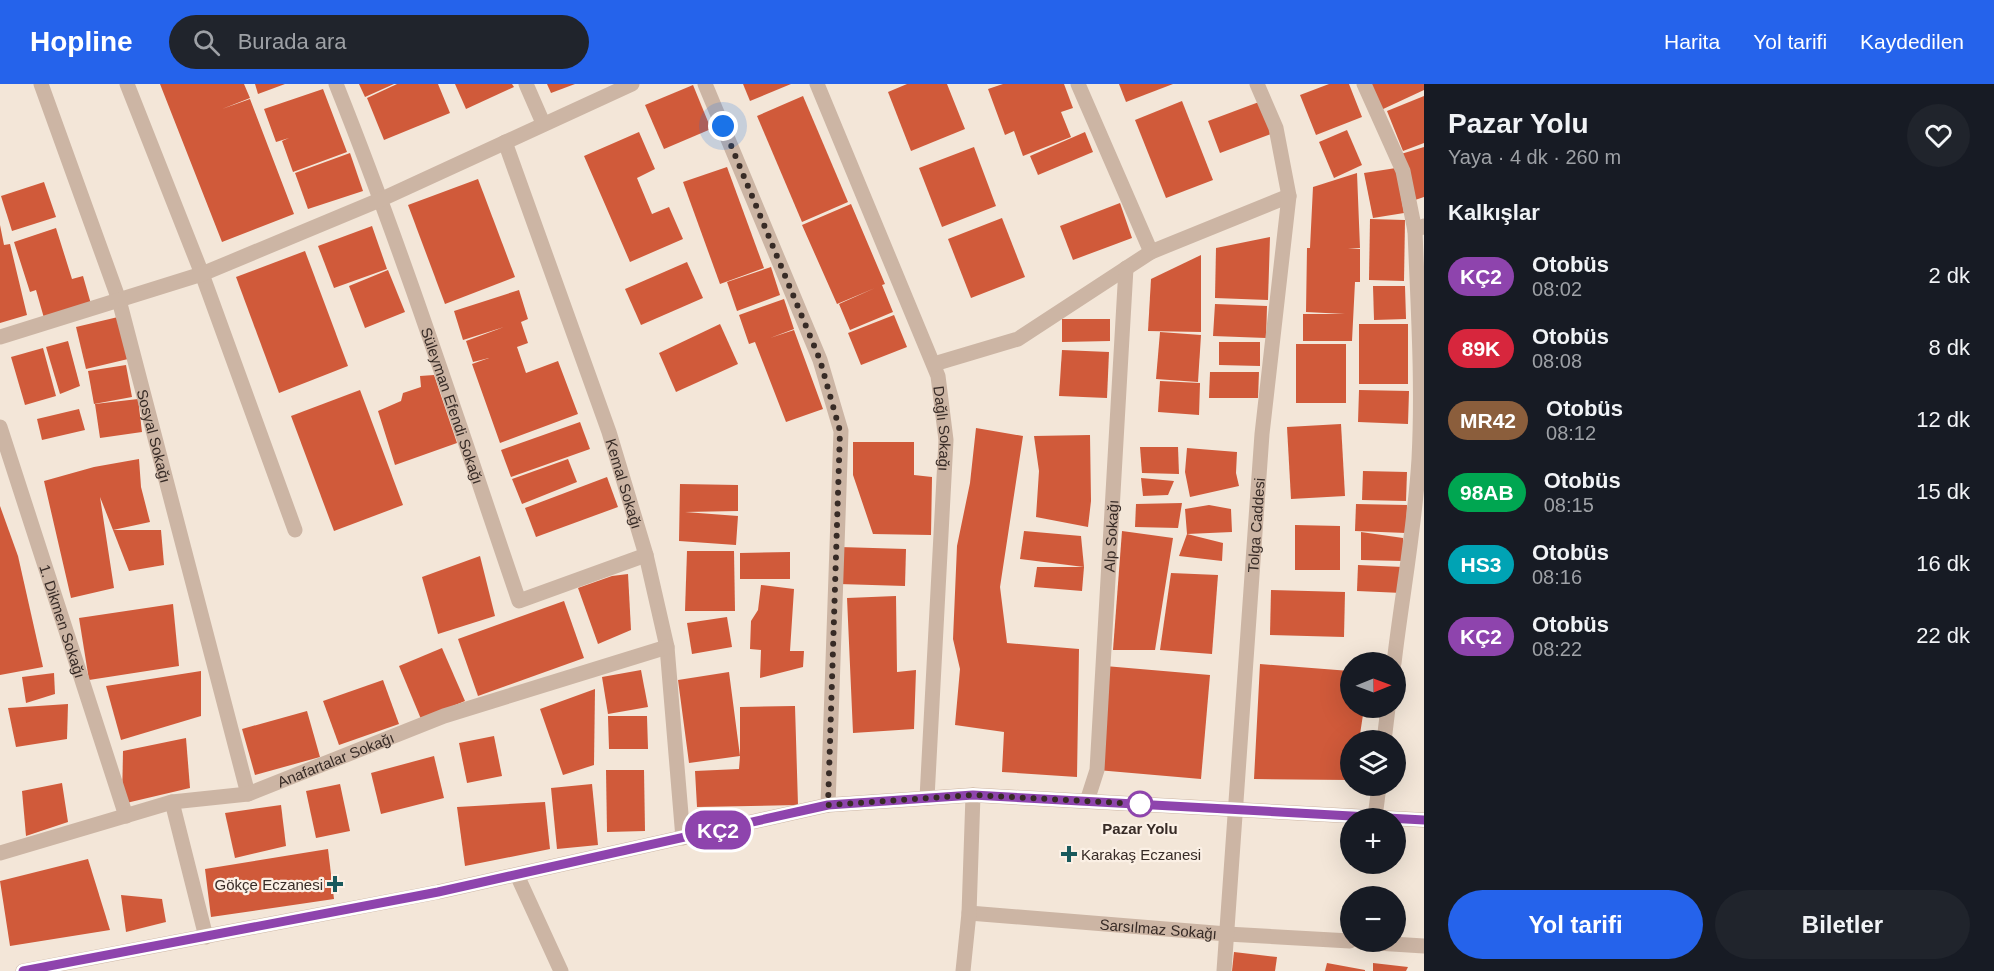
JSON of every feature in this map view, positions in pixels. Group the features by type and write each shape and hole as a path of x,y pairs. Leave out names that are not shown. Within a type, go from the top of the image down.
{"street":[{"name":"Sosyal Sokağı","path":"41,84 119,300 248,794"},
{"path":"127,84 202,274 295,530"},
{"name":"Süleyman Efendi Sokağı","path":"336,84 382,199 455,405 519,601 646,555"},
{"path":"526,84 543,123"},
{"path":"0,337 202,274 382,199 632,84"},
{"path":"705,84 820,360 840,431 828,805"},
{"name":"Dağlı Sokağı","path":"817,84 934,364 946,440 927,798"},
{"path":"1078,84 1151,252"},
{"name":"Tolga Caddesi","path":"1224,971 1262,434 1289,196 1276,128 1257,84"},
{"path":"1364,84 1402,171 1419,228 1422,360 1419,517 1396,652"},
{"name":"Kemal Sokağı","path":"505,142 609,432 646,555 667,646 683,838"},
{"path":"934,364 1018,339 1151,252 1289,196"},
{"name":"Alp Sokağı","path":"1087,801 1097,770 1126,268"},
{"name":"1. Dikmen Sokağı","path":"0,427 126,816"},
{"name":"Anafartalar Sokağı","path":"0,853 172,802 248,794 444,716 667,646"},
{"path":"23,971 517,875 828,805 973,795 1340,815"},
{"path":"963,971 969,913 973,795"},
{"path":"172,802 206,937"},
{"path":"1406,819 1424,820"},
{"path":"517,875 561,971"},
{"name":"Sarsılmaz Sokağı","path":"969,913 1227,934 1340,940"},
{"path":"1406,945 1424,946"}],"building":[{"path":"160,84 244,84 250,98 222,109 250,99 294,214 222,242"},
{"path":"255,84 285,84 258,94"},
{"path":"359,84 394,84 365,97"},
{"path":"397,84 438,84 450,113 384,140 367,98"},
{"path":"455,84 512,84 514,87 466,109"},
{"path":"547,84 575,84 551,93"},
{"path":"743,84 791,84 750,101"},
{"path":"907,84 947,84 965,129 911,151 888,92"},
{"path":"1003,84 1064,84 1073,108 1061,112 1071,137 1023,156 1014,131 1005,135 988,89"},
{"path":"1119,84 1173,84 1126,102"},
{"path":"1329,84 1349,84 1362,117 1316,135 1300,95"},
{"path":"1369,84 1424,84 1424,90 1381,110"},
{"path":"693,85 711,129 664,149 645,105"},
{"path":"323,89 347,152 293,172 282,141 289,138 276,142 264,109"},
{"path":"803,96 848,202 802,222 757,116"},
{"path":"1424,96 1424,143 1403,151 1387,111"},
{"path":"1182,101 1213,180 1166,198 1135,120"},
{"path":"1259,102 1271,134 1220,153 1208,121"},
{"path":"1347,130 1362,165 1334,178 1319,142"},
{"path":"639,132 655,169 637,178 652,214 669,207 683,239 630,262 584,156"},
{"path":"1085,132 1093,152 1038,175 1030,156"},
{"path":"974,147 996,206 942,227 919,168"},
{"path":"1424,147 1424,197 1415,200 1401,154"},
{"path":"350,153 363,191 308,209 295,173"},
{"path":"727,167 764,268 720,284 683,182"},
{"path":"1396,168 1404,213 1373,218 1364,173"},
{"path":"1357,173 1360,248 1348,248 1360,249 1360,282 1355,282 1352,341 1303,341 1303,314 1345,314 1306,312 1307,248 1310,248 1313,187"},
{"path":"478,179 515,277 445,304 408,205"},
{"path":"44,182 56,217 12,231 1,196"},
{"path":"1120,203 1132,238 1073,260 1060,226"},
{"path":"851,204 885,284 882,285 893,312 850,330 839,304 875,288 837,304 802,225"},
{"path":"1002,218 1025,277 971,298 948,239"},
{"path":"1370,219 1405,220 1404,281 1369,280"},
{"path":"0,225 4,245 10,244 27,315 0,323"},
{"path":"372,226 387,269 334,288 318,246"},
{"path":"56,228 72,279 83,276 91,304 44,318 36,290 30,292 14,242"},
{"path":"1270,237 1268,300 1215,298 1216,248"},
{"path":"305,251 348,366 279,393 236,277"},
{"path":"1201,255 1201,332 1148,331 1151,279"},
{"path":"687,262 703,298 641,325 625,289"},
{"path":"771,267 780,295 737,311 727,282"},
{"path":"388,270 405,312 365,328 349,286"},
{"path":"1373,286 1405,286 1406,319 1374,320"},
{"path":"519,290 528,319 521,322 528,343 517,347 526,373 558,361 578,414 500,443 472,364 489,358 473,362 466,341 504,327 463,340 454,311"},
{"path":"784,299 794,329 770,338 794,330 823,409 786,422 755,342 749,344 739,315"},
{"path":"1215,304 1267,306 1266,338 1213,336"},
{"path":"894,315 907,347 861,365 848,333"},
{"path":"118,317 128,359 86,369 76,327"},
{"path":"1062,319 1110,319 1110,341 1062,342"},
{"path":"720,324 738,364 676,392 659,353"},
{"path":"1359,324 1408,324 1408,384 1359,384"},
{"path":"1160,332 1201,335 1198,382 1156,379"},
{"path":"68,341 80,386 60,394 46,347"},
{"path":"1219,342 1260,342 1260,366 1219,365"},
{"path":"1296,344 1346,344 1346,403 1296,403"},
{"path":"43,348 56,396 25,405 11,357"},
{"path":"1062,350 1109,352 1107,398 1059,396"},
{"path":"126,365 132,397 94,404 88,371"},
{"path":"1210,372 1259,372 1258,398 1209,398"},
{"path":"434,375 457,443 395,465 378,411 401,401 403,393 421,387 420,376"},
{"path":"1160,381 1200,383 1199,415 1158,412"},
{"path":"360,390 403,505 334,531 291,416"},
{"path":"1359,390 1409,391 1408,424 1358,422"},
{"path":"138,399 142,432 100,438 95,404"},
{"path":"79,409 85,430 42,440 37,419"},
{"path":"580,422 590,449 511,477 501,450"},
{"path":"1341,424 1345,496 1291,499 1287,427"},
{"path":"976,428 1023,436 1000,587 1007,643 1079,649 1077,777 1002,772 1004,732 955,725 960,669 953,639 957,546 970,483"},
{"path":"1090,435 1091,501 1088,527 1036,517 1039,471 1034,436"},
{"path":"853,442 914,442 914,475 932,477 931,535 873,534 853,475"},
{"path":"1140,447 1178,447 1179,474 1142,473"},
{"path":"1187,448 1237,452 1236,473 1239,486 1190,497 1185,472"},
{"path":"139,459 141,487 150,522 113,530 100,497 114,588 71,598 44,481 94,467"},
{"path":"568,459 577,482 522,504 512,479"},
{"path":"1363,471 1407,472 1406,501 1362,500"},
{"path":"607,477 618,507 536,537 525,508"},
{"path":"1141,478 1174,481 1168,495 1143,496"},
{"path":"680,484 738,485 738,511 685,512 738,516 736,545 679,541"},
{"path":"1182,503 1178,528 1135,527 1136,504"},
{"path":"1356,504 1407,505 1406,533 1355,531"},
{"path":"1209,505 1231,509 1232,532 1187,534 1185,509"},
{"path":"0,506 18,556 43,667 0,675"},
{"path":"1295,525 1340,526 1340,570 1295,570"},
{"path":"113,530 161,530 164,565 129,571"},
{"path":"1024,531 1081,536 1084,567 1020,559"},
{"path":"1122,531 1173,538 1155,650 1113,650"},
{"path":"1361,532 1403,538 1403,561 1361,560"},
{"path":"1187,534 1223,543 1222,561 1179,556"},
{"path":"840,547 906,549 905,586 839,584"},
{"path":"687,551 734,551 735,611 685,611"},
{"path":"790,552 790,579 740,579 740,553"},
{"path":"480,556 495,616 438,634 422,577"},
{"path":"1358,565 1403,567 1402,593 1357,591"},
{"path":"1037,567 1084,567 1082,591 1034,587"},
{"path":"1171,573 1218,575 1212,654 1160,650"},
{"path":"628,574 631,630 598,644 578,588 612,576"},
{"path":"761,585 794,589 790,651 804,651 803,667 760,678 761,650 750,649 751,621 758,610"},
{"path":"1271,590 1345,592 1344,637 1270,635"},
{"path":"896,596 897,672 916,670 914,729 853,733 847,598"},
{"path":"564,601 584,658 478,696 458,639"},
{"path":"173,604 179,666 89,680 79,618"},
{"path":"727,617 732,647 692,654 687,623"},
{"path":"442,648 465,701 421,719 399,666"},
{"path":"1260,664 1340,670 1340,718 1362,718 1361,730 1340,730 1340,780 1254,779"},
{"path":"1105,666 1210,675 1201,779 1097,770"},
{"path":"641,670 648,707 608,714 602,677"},
{"path":"201,671 201,716 121,740 106,686"},
{"path":"729,672 740,756 689,763 678,680"},
{"path":"54,673 55,694 26,703 22,677"},
{"path":"383,680 399,724 339,745 323,701"},
{"path":"595,689 594,765 563,775 540,709"},
{"path":"68,704 67,739 16,747 8,708"},
{"path":"795,706 798,805 697,807 695,771 739,769 740,707"},
{"path":"307,711 320,757 255,775 242,729"},
{"path":"608,716 647,716 648,749 609,749"},
{"path":"494,736 502,776 467,783 459,743"},
{"path":"186,738 190,788 122,804 123,751"},
{"path":"434,756 444,798 381,814 371,773"},
{"path":"606,770 644,770 645,831 607,832"},
{"path":"62,783 68,822 26,836 22,791"},
{"path":"340,784 350,831 316,838 306,791"},
{"path":"592,784 598,845 557,849 551,788"},
{"path":"545,802 550,849 465,866 457,807"},
{"path":"281,805 286,846 235,858 225,813"},
{"path":"328,849 334,899 211,917 205,869"},
{"path":"88,859 110,930 10,946 0,881"},
{"path":"121,895 162,899 166,922 126,932"},
{"path":"1234,952 1277,957 1275,971 1232,971"},
{"path":"1327,963 1365,970 1365,971 1325,971"},
{"path":"1373,963 1408,967 1406,971 1373,971"}],"bus line":[{"name":"KÇ2","path":"23,971 438,892 828,805 973,795 1424,820"}],"place":[{"name":"Pazar Yolu","path":"1140,804"},
{"name":"Karakaş Eczanesi","path":"1069,854"},
{"name":"Gökçe Eczanesi","path":"335,884"}],"route":[{"path":"723,126 820,360 840,431 828,805 973,795 1140,804"}]}
